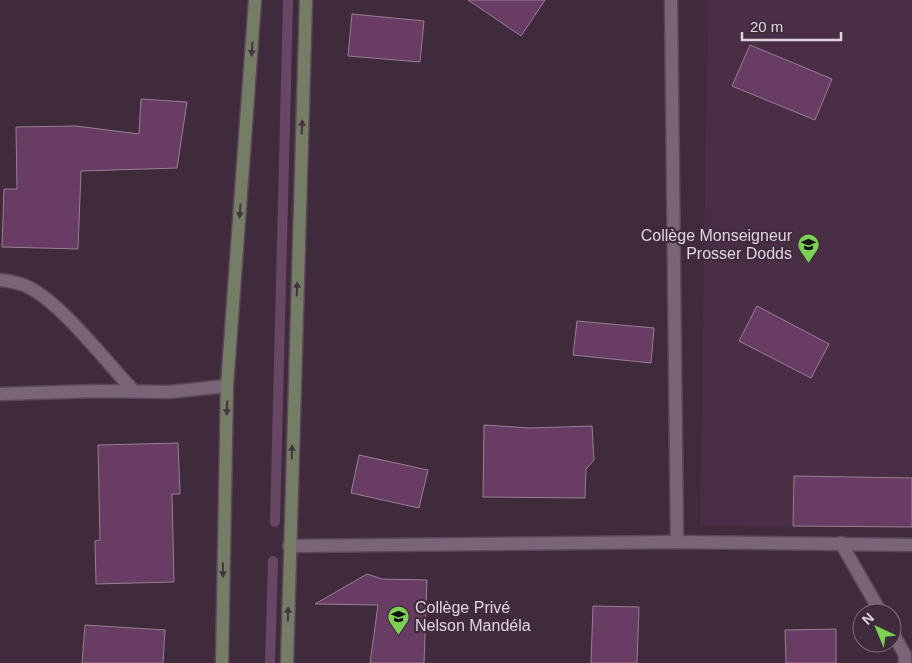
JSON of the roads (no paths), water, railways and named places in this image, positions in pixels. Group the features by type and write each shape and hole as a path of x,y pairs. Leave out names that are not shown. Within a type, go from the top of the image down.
{"street":[{"path":"222,663 227,386 255,0"},
{"path":"287,663 306,0"},
{"path":"671,0 677,542"},
{"path":"0,280 29,287 42,296 68,320 134,391"},
{"path":"0,394 169,392 227,386"},
{"path":"289,546 677,542 912,545"},
{"path":"841,544 875,603"},
{"path":"902,650 905,655 905,663"}],"waterway":[{"path":"275,522 288,0"},
{"path":"270,663 273,561"}],"place":[{"name":"Collège Monseigneur Prosser Dodds","path":"808,263"},
{"name":"Collège Privé Nelson Mandéla","path":"399,635"}]}
